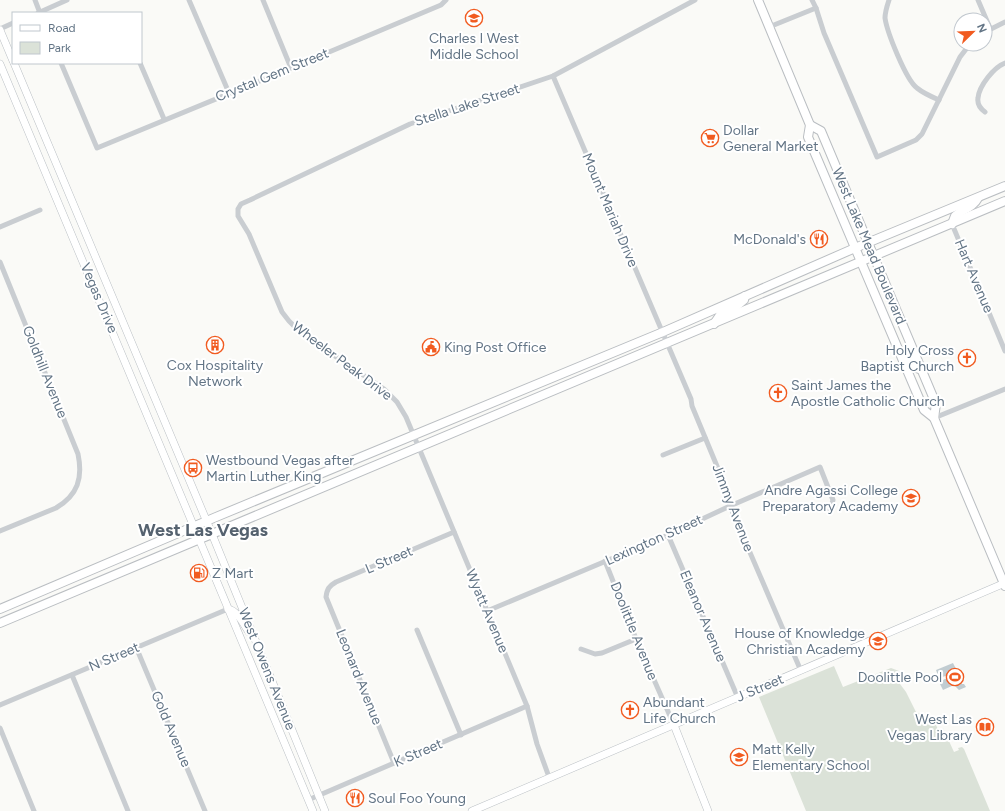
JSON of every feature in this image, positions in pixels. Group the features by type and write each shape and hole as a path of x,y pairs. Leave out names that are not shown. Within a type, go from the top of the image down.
{"main road":[{"name":"West Lake Mead Boulevard","path":"758,0 810,125 808,137 924,410 934,418 1005,584"},
{"name":"Vegas Drive","path":"0,29 12,59"},
{"name":"Vegas Drive","path":"0,64 197,533"},
{"name":"Vegas Drive","path":"14,64 209,527"},
{"name":"West Lake Mead Boulevard","path":"810,125 821,131 868,242 936,404 934,418"},
{"path":"0,623 414,435 663,332 868,242 1005,186"},
{"path":"952,224 954,216 976,203 979,197"},
{"path":"0,609 197,533 209,527 420,447 1005,201"},
{"path":"79,250 90,245"},
{"path":"714,324 720,315 738,305 744,300 745,296"},
{"path":"899,351 907,353 912,366 922,370"},
{"name":"West Owens Avenue","path":"209,527 325,811"},
{"name":"West Owens Avenue","path":"197,533 313,811"},
{"name":"J Street","path":"472,811 1005,584"},
{"path":"228,609 237,614 255,640"},
{"path":"270,709 282,704"},
{"name":"Doolittle Avenue","path":"674,725 708,811"}],"street":[{"path":"35,0 39,12"},
{"path":"41,12 67,0"},
{"path":"189,0 229,93"},
{"path":"264,0 292,68"},
{"name":"Crystal Gem Street","path":"61,64 97,148 441,5 446,0"},
{"name":"Stella Lake Street","path":"238,209 241,204 245,202 410,124 553,76 695,0"},
{"path":"812,0 824,33 877,157 916,140 922,134 964,52"},
{"path":"889,0 885,17 887,29 910,81 917,89 939,100"},
{"path":"978,0 982,12"},
{"path":"769,28 816,8"},
{"path":"993,28 1005,22"},
{"path":"0,29 12,23"},
{"path":"985,112 980,106 978,97 984,84 993,71 1005,63"},
{"path":"140,64 164,119"},
{"name":"Mount Mariah Drive","path":"553,76 668,343"},
{"name":"Wheeler Peak Drive","path":"238,209 238,216 249,234 282,312 302,334 384,390 397,402 406,416 420,447"},
{"path":"0,227 40,210"},
{"name":"Hart Avenue","path":"952,224 1005,351"},
{"name":"Goldhill Avenue","path":"0,262 78,454 81,465 78,484 72,495 62,504 0,531"},
{"name":"Jimmy Avenue","path":"668,343 724,483 730,506 801,671"},
{"path":"934,418 1005,389"},
{"path":"663,455 705,438"},
{"name":"Wyatt Avenue","path":"420,447 527,706 537,744 549,777"},
{"name":"Lexington Street","path":"487,611 668,535 820,467 833,500 830,510"},
{"name":"L Street","path":"327,591 330,586 336,582 454,532"},
{"name":"Eleanor Avenue","path":"668,535 738,698"},
{"name":"Doolittle Avenue","path":"605,561 636,639 674,725"},
{"name":"Leonard Avenue","path":"327,591 326,597 394,764"},
{"name":"N Street","path":"0,705 228,609"},
{"path":"417,630 461,735"},
{"path":"581,649 595,654 602,653 636,639"},
{"name":"Gold Avenue","path":"136,647 205,811"},
{"path":"72,675 128,811"},
{"name":"K Street","path":"308,800 527,706"},
{"path":"0,728 34,811"}],"green space":[{"path":"834,666 843,687 891,668 899,671 902,676 900,678 900,684 906,692 916,712 927,716 933,723 935,722 938,730 943,728 954,752 959,750 958,748 962,747 964,749 990,811 806,811 759,697"}],"shaded area":[{"name":"Doolittle Pool","path":"953,663 962,681 961,683 966,687 959,690 954,685 943,690 939,682 952,674 939,678 936,670"}],"place":[{"name":"Charles I West Middle School","path":"474,18"},
{"name":"Dollar General Market","path":"710,138"},
{"name":"McDonald's","path":"819,239"},
{"name":"Cox Hospitality Network","path":"215,345"},
{"name":"King Post Office","path":"431,347"},
{"name":"Holy Cross Baptist Church","path":"967,358"},
{"name":"Saint James the Apostle Catholic Church","path":"778,393"},
{"name":"Westbound Vegas after Martin Luther King","path":"193,468"},
{"name":"Andre Agassi College Preparatory Academy","path":"911,498"},
{"name":"Z Mart","path":"199,573"},
{"name":"House of Knowledge Christian Academy","path":"878,641"},
{"name":"Doolittle Pool","path":"955,677"},
{"name":"Abundant Life Church","path":"630,710"},
{"name":"West Las Vegas Library","path":"985,727"},
{"name":"Matt Kelly Elementary School","path":"739,757"},
{"name":"Soul Foo Young","path":"355,798"}],"district":[{"name":"West Las Vegas","path":"203,530"}]}
